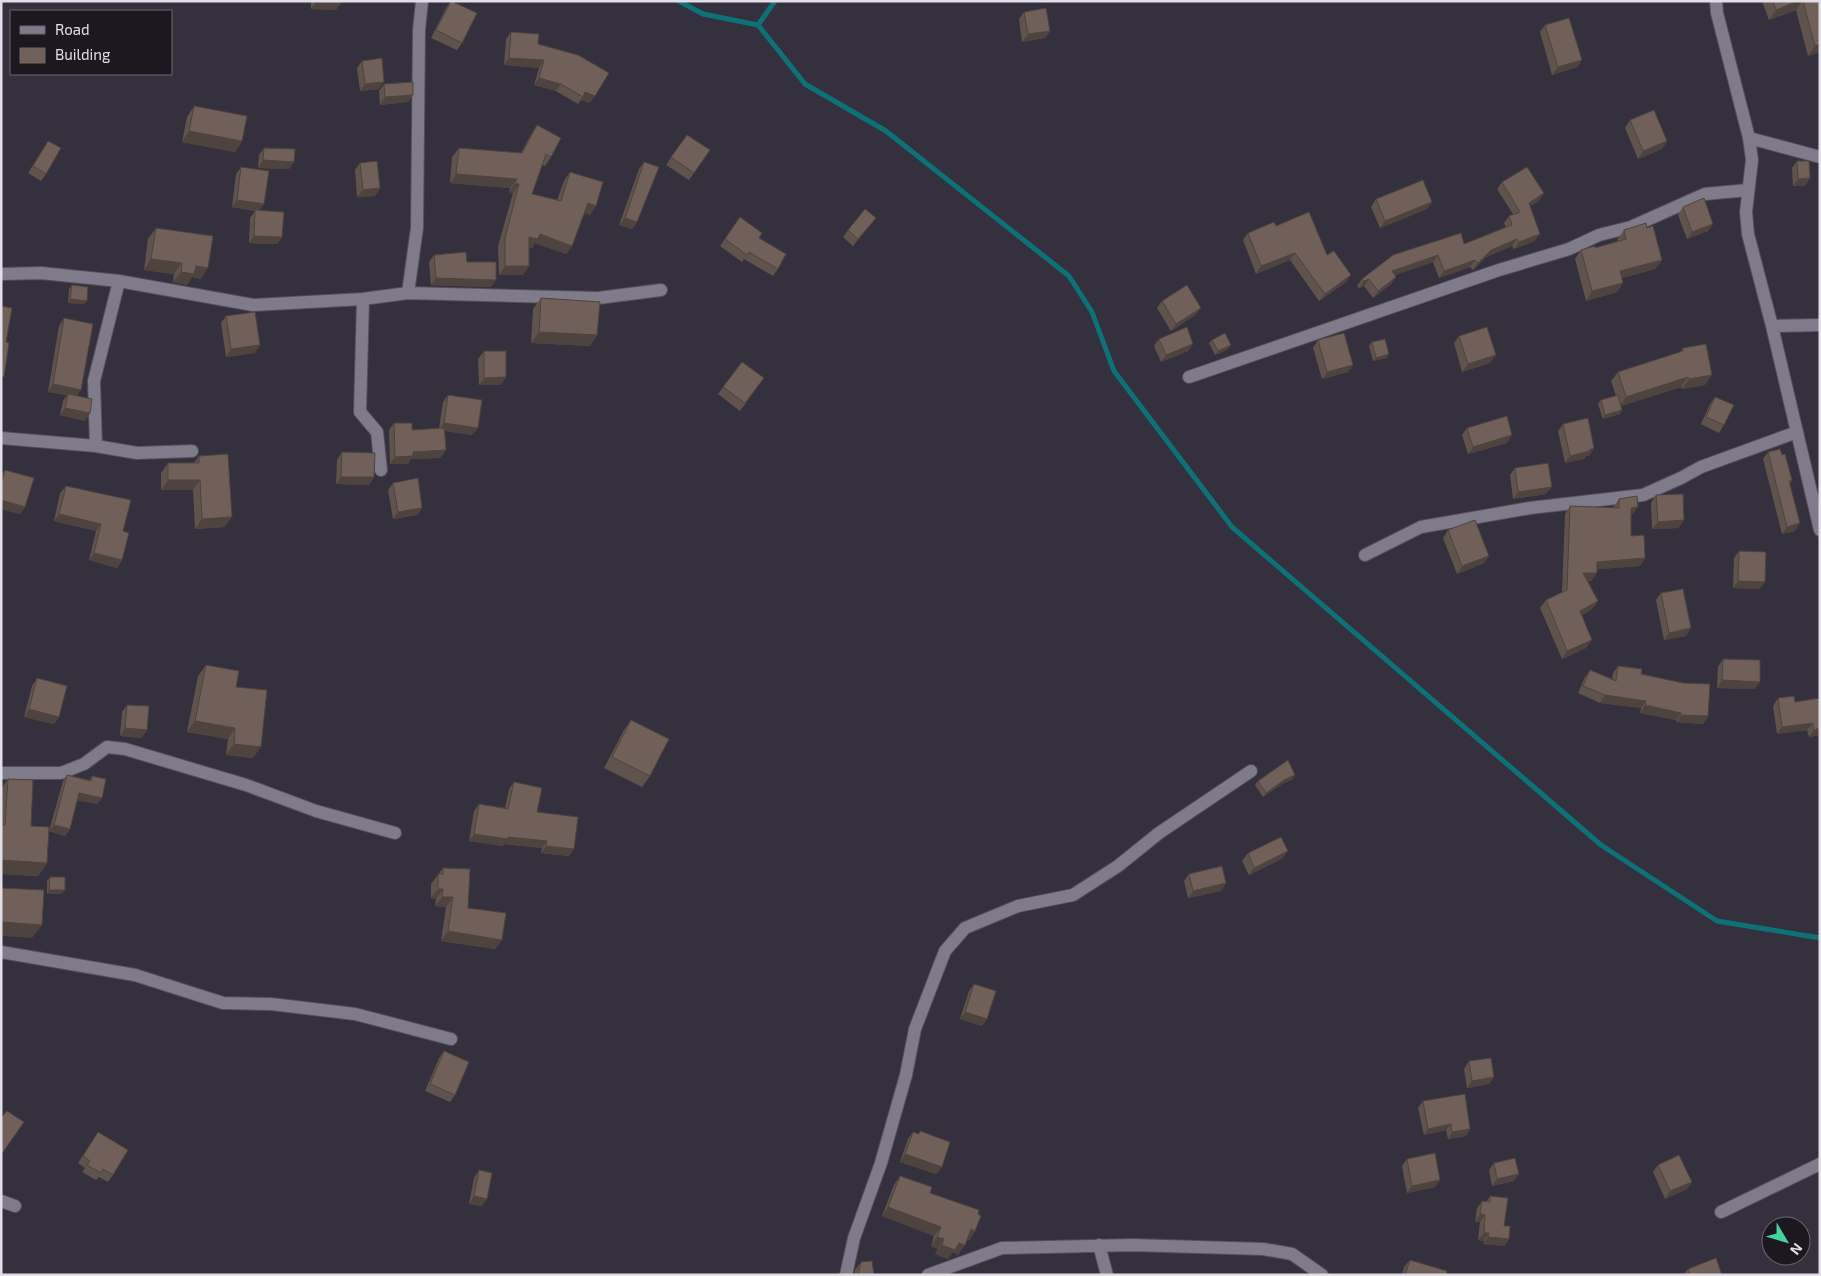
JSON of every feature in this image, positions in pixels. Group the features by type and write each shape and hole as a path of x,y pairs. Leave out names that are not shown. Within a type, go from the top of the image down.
{"street":[{"path":"408,294 417,228 419,30 422,1"},
{"path":"1716,1 1717,13 1749,138 1752,160 1746,212 1748,234 1772,326 1820,530"},
{"path":"1749,138 1820,157"},
{"path":"1189,378 1499,270 1569,250 1599,235 1631,227 1705,194 1748,190"},
{"path":"1,274 41,273 119,281 253,305 363,299 408,294 598,298 661,290"},
{"path":"96,446 94,381 119,281"},
{"path":"363,299 360,412 376,432 381,470"},
{"path":"1772,326 1820,325"},
{"path":"1365,555 1421,527 1530,508 1643,495 1701,467 1797,432"},
{"path":"1,438 96,446 137,453 192,451"},
{"path":"1,773 61,773 84,764 108,747 125,749 246,785 316,811 395,833"},
{"path":"846,1275 854,1238 881,1163 901,1093 916,1029 945,951 965,928 1018,906 1073,895 1118,866 1159,833 1251,771"},
{"path":"1,952 134,975 223,1003 271,1004 355,1014 451,1039"},
{"path":"1721,1212 1820,1164"},
{"path":"1,1201 15,1206"},
{"path":"928,1275 1002,1248 1132,1244 1263,1249 1292,1254 1322,1275"},
{"path":"1099,1245 1107,1275"}],"building":[{"path":"316,1 341,1 341,3"},
{"path":"451,1 477,13 462,43 436,30"},
{"path":"1773,1 1798,1 1776,10"},
{"path":"1803,1 1820,1 1820,44 1815,46"},
{"path":"1046,8 1050,31 1028,34 1024,12"},
{"path":"1569,18 1582,60 1558,67 1545,25"},
{"path":"511,32 539,34 538,44 578,55 609,73 595,96 585,92 583,97 561,84 539,78 544,60 509,58"},
{"path":"382,58 384,82 365,84 362,61"},
{"path":"413,82 413,95 385,97 384,84"},
{"path":"194,106 247,116 242,141 189,131"},
{"path":"1654,110 1667,141 1643,151 1630,120"},
{"path":"537,125 561,138 551,157 546,154 532,194 561,201 570,172 603,182 596,206 588,203 572,246 540,234 538,239 529,237 529,266 505,266 505,238 519,184 515,183 517,179 456,174 459,148 522,153"},
{"path":"687,135 710,150 694,173 671,157"},
{"path":"48,141 61,148 46,174 33,166"},
{"path":"264,148 295,149 294,162 263,160"},
{"path":"377,161 380,188 363,190 360,163"},
{"path":"1797,161 1809,161 1810,178 1798,179"},
{"path":"644,162 659,167 637,222 625,218"},
{"path":"241,167 269,171 264,204 237,200"},
{"path":"1527,167 1544,193 1529,203 1540,234 1519,242 1517,239 1491,250 1478,263 1475,260 1444,271 1438,255 1392,271 1396,277 1378,291 1369,279 1364,281 1362,279 1393,255 1461,233 1464,244 1512,225 1509,216 1520,212 1502,182"},
{"path":"1423,180 1432,202 1385,221 1376,199"},
{"path":"1704,198 1713,224 1692,232 1683,207"},
{"path":"865,209 876,218 858,239 848,230"},
{"path":"255,210 284,212 282,237 254,236"},
{"path":"1309,212 1327,255 1334,251 1351,275 1325,294 1295,253 1261,266 1248,233 1274,222 1276,226"},
{"path":"740,217 762,233 759,238 786,254 778,269 749,252 747,255 725,239"},
{"path":"1646,223 1647,228 1653,226 1662,260 1620,271 1623,283 1592,291 1581,250 1626,239 1624,230"},
{"path":"156,228 213,236 208,268 196,266 194,274 181,272 182,263 151,259"},
{"path":"466,252 467,262 496,262 496,280 436,278 434,255"},
{"path":"72,285 88,287 87,301 70,299"},
{"path":"1187,285 1201,308 1176,324 1162,301"},
{"path":"541,298 600,302 597,335 539,332"},
{"path":"1,306 12,308 6,342 9,343 4,377 1,376"},
{"path":"255,312 260,345 231,349 226,316"},
{"path":"64,318 93,324 81,390 53,384"},
{"path":"1187,327 1193,344 1166,355 1159,339"},
{"path":"1487,327 1496,355 1468,364 1459,336"},
{"path":"1225,333 1231,345 1218,351 1212,340"},
{"path":"1344,333 1353,365 1327,372 1318,340"},
{"path":"1385,339 1389,354 1376,358 1372,342"},
{"path":"1706,344 1712,375 1689,379 1688,377 1626,397 1618,372 1683,351 1683,348"},
{"path":"484,351 506,351 506,377 484,378"},
{"path":"742,362 764,378 745,403 723,387"},
{"path":"68,394 92,399 90,413 65,408"},
{"path":"448,395 482,400 478,428 444,423"},
{"path":"1618,395 1622,410 1605,415 1601,400"},
{"path":"1715,397 1734,405 1724,425 1706,417"},
{"path":"1507,416 1512,435 1473,447 1467,428"},
{"path":"1588,418 1594,448 1590,451 1570,456 1563,424"},
{"path":"394,423 412,423 412,430 444,428 446,450 413,452 413,456 395,457"},
{"path":"1780,449 1782,455 1785,454 1792,480 1789,481 1800,523 1787,527 1768,452"},
{"path":"342,452 375,453 374,477 341,477"},
{"path":"228,454 232,517 202,519 200,480 168,480 168,463 199,463 199,456"},
{"path":"1548,463 1552,487 1518,492 1515,468"},
{"path":"5,470 34,478 25,507 1,500 1,485"},
{"path":"418,478 422,508 398,512 393,483"},
{"path":"66,486 131,500 123,531 129,533 122,560 94,553 101,524 59,514"},
{"path":"1683,494 1684,520 1658,522 1656,495"},
{"path":"1637,496 1638,507 1631,508 1631,536 1644,535 1645,558 1597,562 1597,573 1583,573 1598,601 1580,611 1592,640 1567,651 1546,600 1567,590 1570,506 1619,508 1619,499"},
{"path":"1475,520 1489,556 1462,566 1448,530"},
{"path":"1739,551 1766,552 1765,582 1738,581"},
{"path":"1683,589 1691,628 1669,633 1661,593"},
{"path":"1723,659 1760,660 1760,682 1722,680"},
{"path":"206,665 239,671 236,687 267,690 261,747 234,744 235,728 195,721"},
{"path":"1618,666 1642,669 1641,674 1683,683 1710,684 1708,716 1681,715 1681,713 1645,705 1646,701 1605,695 1583,686 1590,670 1616,681"},
{"path":"37,678 67,686 59,717 29,709"},
{"path":"1794,696 1795,702 1820,698 1820,728 1814,730 1813,723 1782,727 1778,698"},
{"path":"127,705 149,706 147,730 125,728"},
{"path":"631,720 669,739 650,776 612,757"},
{"path":"1288,760 1295,775 1284,780 1266,793 1258,781"},
{"path":"67,775 91,781 92,776 106,779 102,798 79,793 70,829 54,825"},
{"path":"8,779 33,780 31,826 49,827 47,863 1,860 1,825 5,825"},
{"path":"514,782 542,788 537,812 578,817 574,849 546,846 547,841 508,837 507,839 474,834 479,804 508,809"},
{"path":"1281,837 1288,851 1254,868 1248,853"},
{"path":"1222,866 1226,883 1193,891 1189,874"},
{"path":"443,868 470,869 468,908 506,913 502,940 448,931 453,897 442,897 443,889 438,889 438,874 443,874"},
{"path":"50,877 65,877 65,890 49,890"},
{"path":"1,888 44,890 42,925 1,922"},
{"path":"974,984 996,991 987,1019 965,1012"},
{"path":"444,1051 469,1062 455,1095 430,1084"},
{"path":"1491,1058 1494,1077 1472,1081 1469,1061"},
{"path":"1465,1094 1470,1129 1452,1132 1451,1124 1428,1129 1423,1101"},
{"path":"7,1111 24,1122 1,1155 1,1118"},
{"path":"920,1131 950,1142 942,1167 905,1154 913,1132 919,1134"},
{"path":"98,1132 128,1150 113,1175 103,1169 101,1173 87,1165 90,1161 83,1156"},
{"path":"1435,1153 1440,1180 1412,1186 1407,1159"},
{"path":"1679,1155 1692,1182 1670,1191 1658,1165"},
{"path":"1515,1158 1519,1174 1497,1179 1494,1163"},
{"path":"479,1170 492,1173 487,1199 474,1196"},
{"path":"900,1176 932,1187 930,1193 979,1210 978,1214 981,1216 975,1231 971,1229 965,1245 959,1243 955,1250 942,1245 944,1239 937,1237 941,1227 888,1207"},
{"path":"1490,1196 1508,1198 1504,1226 1510,1226 1509,1239 1488,1237 1489,1233 1484,1233 1485,1215 1480,1214 1482,1201 1490,1202"},
{"path":"1716,1258 1722,1275 1690,1275 1688,1269"},
{"path":"1410,1260 1447,1271 1446,1275 1405,1275"},
{"path":"872,1261 874,1275 859,1275 861,1262"}],"waterway":[{"path":"679,1 703,14 758,25 805,84 886,131 1069,276 1092,312 1114,371 1232,527 1601,845 1717,921 1820,938"},
{"path":"758,25 775,1"}]}
